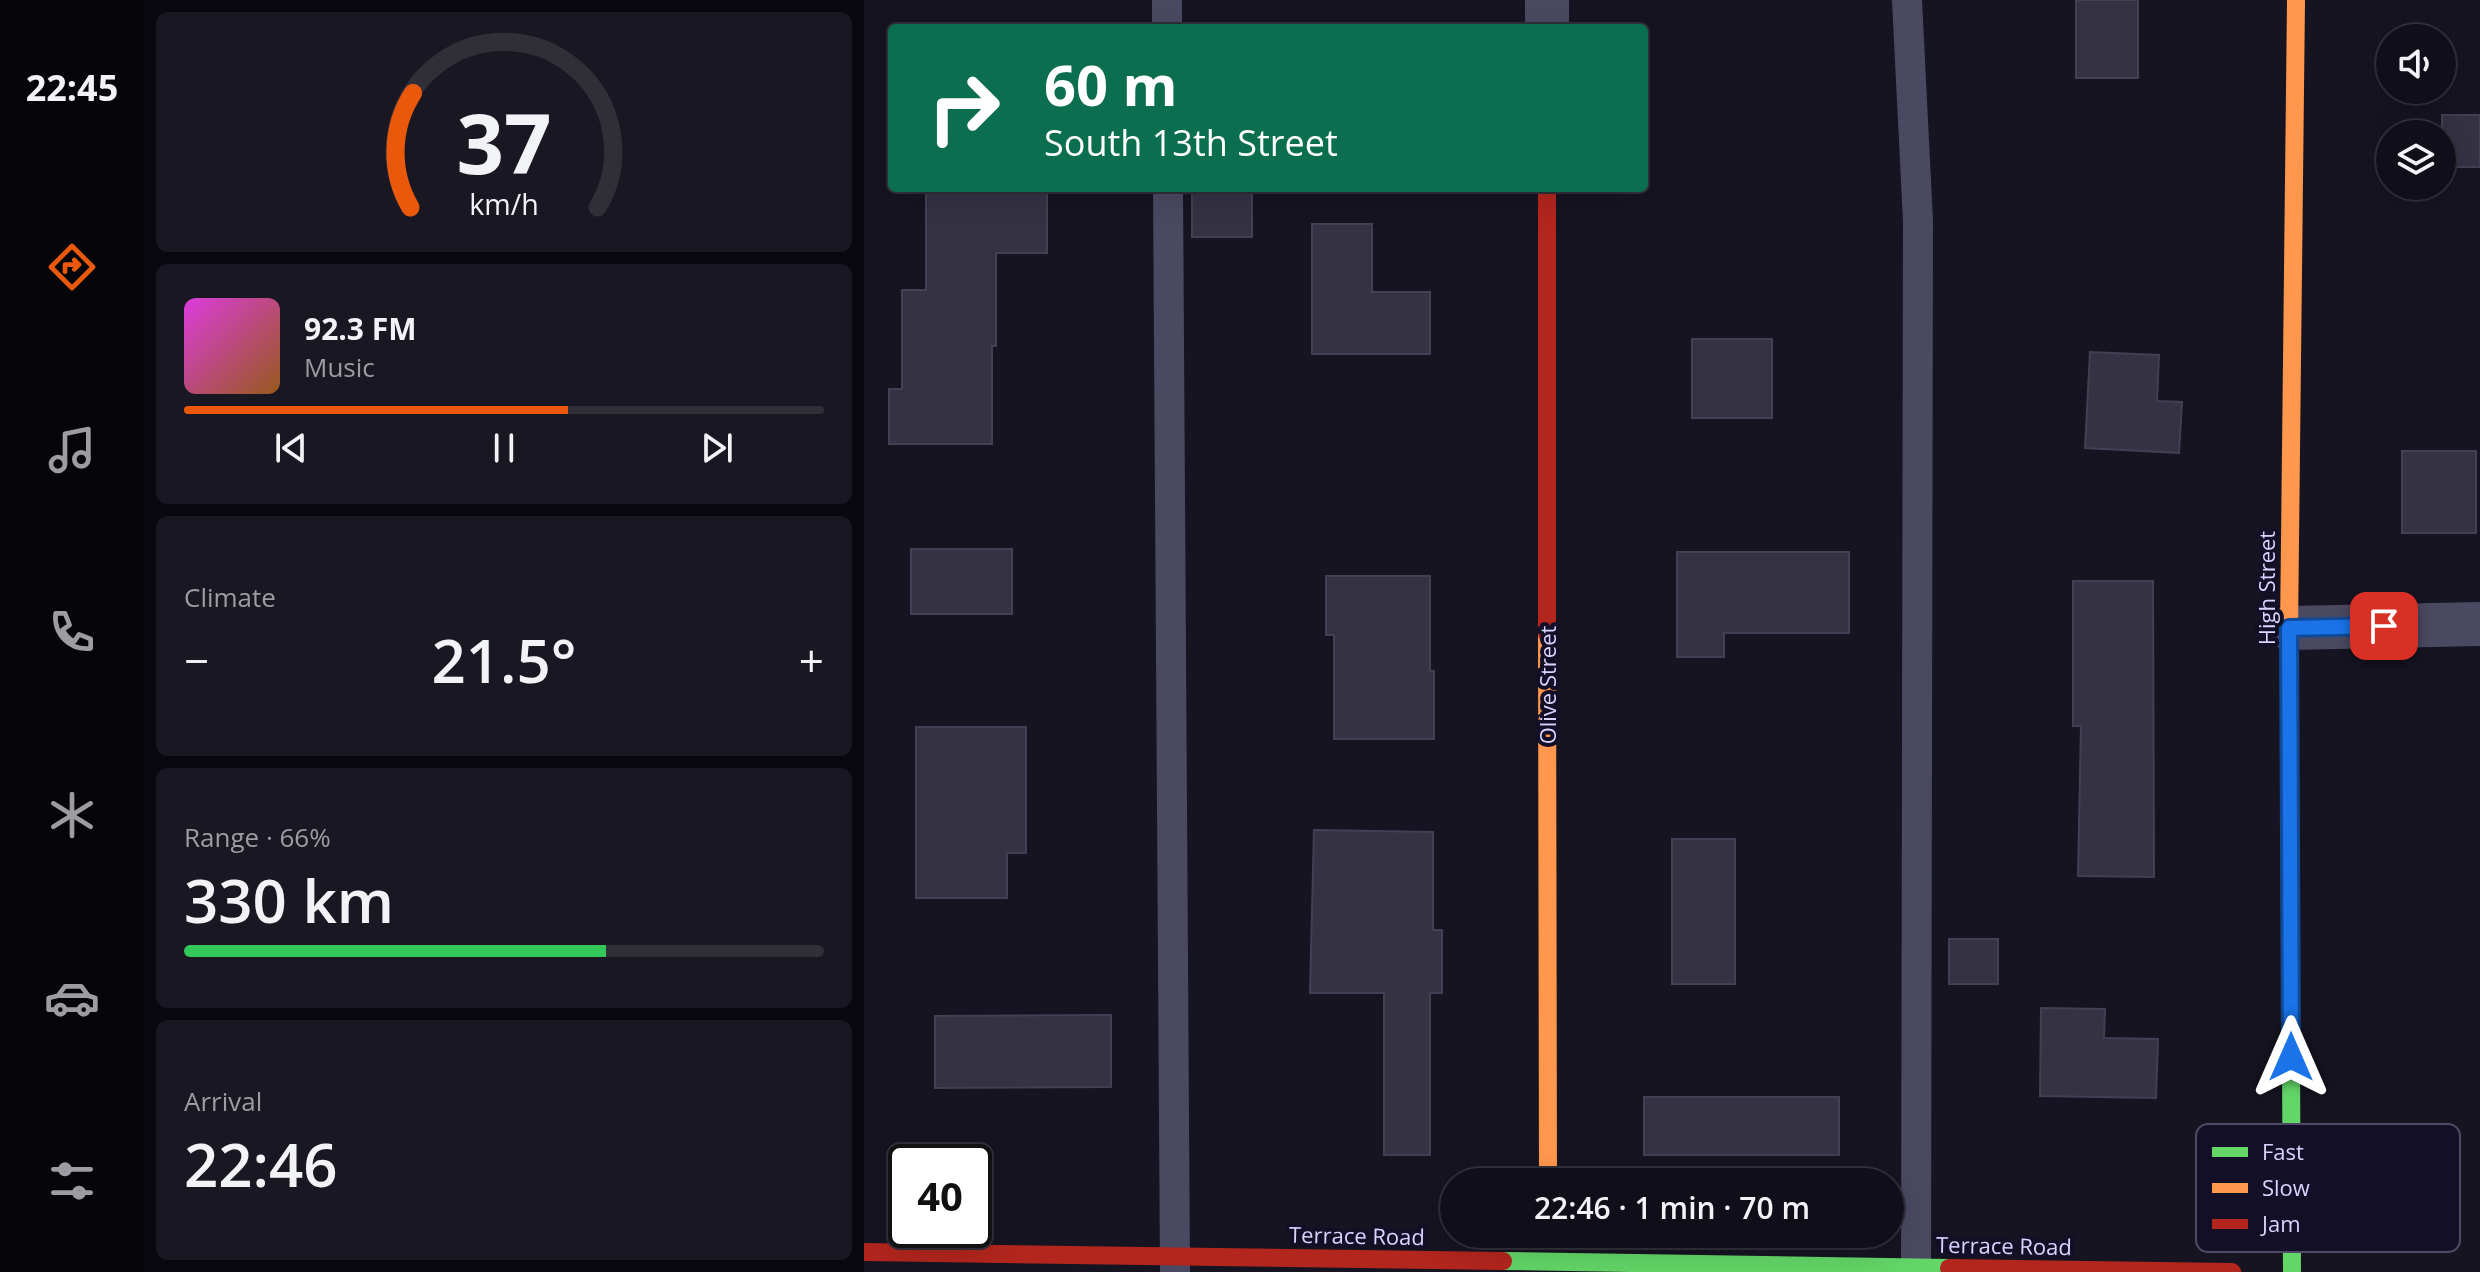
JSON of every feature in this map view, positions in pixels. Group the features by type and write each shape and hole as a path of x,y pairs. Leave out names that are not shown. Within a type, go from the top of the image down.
{"street":[{"path":"1547,0 1547,24"},
{"name":"High Street","path":"2291,1124 2289,628 2296,0"},
{"name":"Olive Street","path":"1547,192 1548,1168"},
{"path":"2289,628 2480,624"},
{"name":"Terrace Road","path":"864,1252 1175,1264 1548,1256 1916,1270 2232,1272"},
{"name":"High Street","path":"2292,1252 2292,1272"}],"lane":[{"path":"1167,0 1167,24"},
{"path":"1907,0 1918,221 1916,1270"},
{"path":"1168,192 1175,1264"}],"building":[{"path":"2076,0 2138,0 2138,78 2076,78"},
{"path":"2442,115 2480,115 2480,167 2456,167 2456,120 2442,120"},
{"path":"926,192 1047,192 1047,253 996,253 992,444 889,444 889,389 902,389 902,290 926,290"},
{"path":"1192,192 1252,192 1252,237 1192,237"},
{"path":"1312,224 1372,224 1372,292 1430,292 1430,354 1312,354"},
{"path":"1692,339 1772,339 1772,418 1692,418"},
{"path":"2090,352 2159,355 2157,401 2182,402 2179,453 2085,448"},
{"path":"2402,451 2476,451 2476,533 2402,533"},
{"path":"911,549 1012,549 1012,614 911,614"},
{"path":"1677,552 1849,552 1849,633 1724,633 1724,657 1677,657"},
{"path":"1326,576 1430,576 1434,739 1334,739 1334,635 1326,635"},
{"path":"2073,581 2153,581 2154,877 2078,876 2081,726 2073,726"},
{"path":"916,727 1026,727 1026,853 1007,853 1007,898 916,898"},
{"path":"1314,830 1433,832 1433,930 1442,930 1442,993 1430,993 1430,1155 1384,1155 1384,993 1310,993"},
{"path":"1672,839 1735,839 1735,984 1672,984"},
{"path":"1949,939 1998,939 1998,984 1949,984"},
{"path":"2041,1008 2105,1009 2104,1038 2158,1039 2156,1098 2040,1096"},
{"path":"1111,1015 1111,1087 935,1088 935,1016"},
{"path":"1644,1097 1839,1097 1839,1155 1644,1155"}],"traffic: fast":[{"path":"2289,631 2291,1124"},
{"path":"2292,1252 2292,1272"},
{"path":"1503,1261 1949,1268"}],"traffic: slow":[{"path":"2289,631 2296,0"},
{"path":"1547,634 1548,1168"}],"traffic: jam":[{"path":"1547,192 1547,634"},
{"path":"864,1252 1503,1261"},
{"path":"1949,1268 2232,1272"}],"route":[{"path":"2291,1057 2289,628 2384,626"}]}
